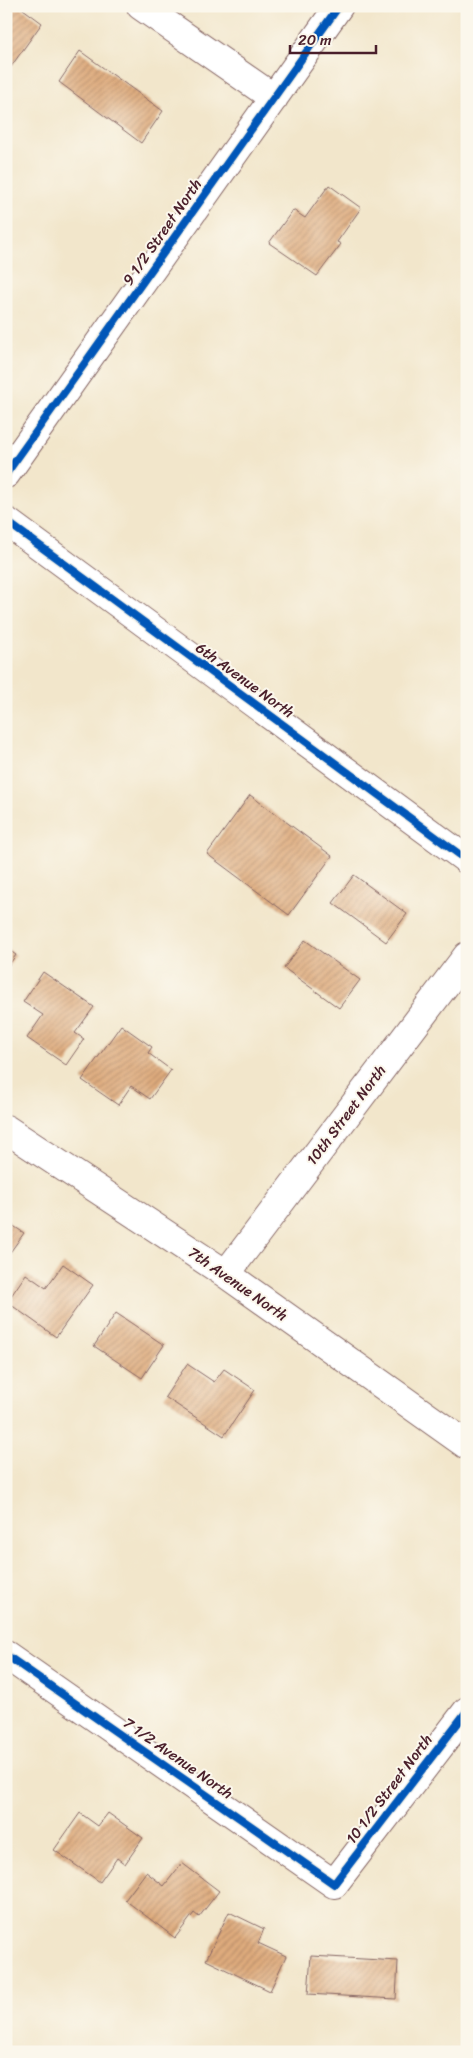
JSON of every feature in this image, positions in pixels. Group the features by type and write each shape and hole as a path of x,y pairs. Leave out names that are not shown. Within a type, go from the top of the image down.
{"street":[{"path":"141,6 274,98"},
{"name":"9 1/2 Street North","path":"6,474 339,6"},
{"name":"6th Avenue North","path":"6,521 467,860"},
{"name":"10th Street North","path":"226,1274 467,956"},
{"name":"7th Avenue North","path":"6,1129 226,1274 467,1445"},
{"name":"7 1/2 Avenue North","path":"6,1655 334,1884"},
{"name":"10 1/2 Street North","path":"334,1884 467,1711"}],"building":[{"path":"13,6 19,6 42,23 10,68 6,65 6,15"},
{"path":"80,51 163,111 141,143 59,82"},
{"path":"329,185 361,208 337,242 341,244 317,276 269,243 293,210 305,218"},
{"path":"250,795 332,856 289,915 207,854"},
{"path":"354,875 407,914 386,942 333,903"},
{"path":"305,940 360,980 339,1008 284,968"},
{"path":"6,948 16,955 6,969"},
{"path":"43,972 94,1007 75,1033 84,1039 66,1065 27,1038 43,1015 23,1002"},
{"path":"121,1025 152,1047 148,1053 171,1070 150,1099 131,1086 118,1105 82,1080"},
{"path":"6,1221 24,1233 6,1258"},
{"path":"63,1264 93,1285 56,1337 7,1302 26,1274 46,1288"},
{"path":"116,1313 164,1345 142,1378 94,1346"},
{"path":"187,1364 214,1382 224,1369 255,1390 224,1436 165,1397"},
{"path":"80,1813 98,1826 108,1813 143,1838 125,1864 117,1858 100,1882 54,1850"},
{"path":"182,1863 219,1891 199,1917 194,1913 175,1938 125,1900 146,1872 164,1886"},
{"path":"229,1912 264,1929 258,1943 286,1956 270,1991 206,1960"},
{"path":"311,1956 398,1961 396,1999 308,1994"}],"cycle path":[{"path":"6,474 339,6"},
{"path":"6,521 467,860"},
{"path":"6,1655 334,1884 467,1711"}]}
